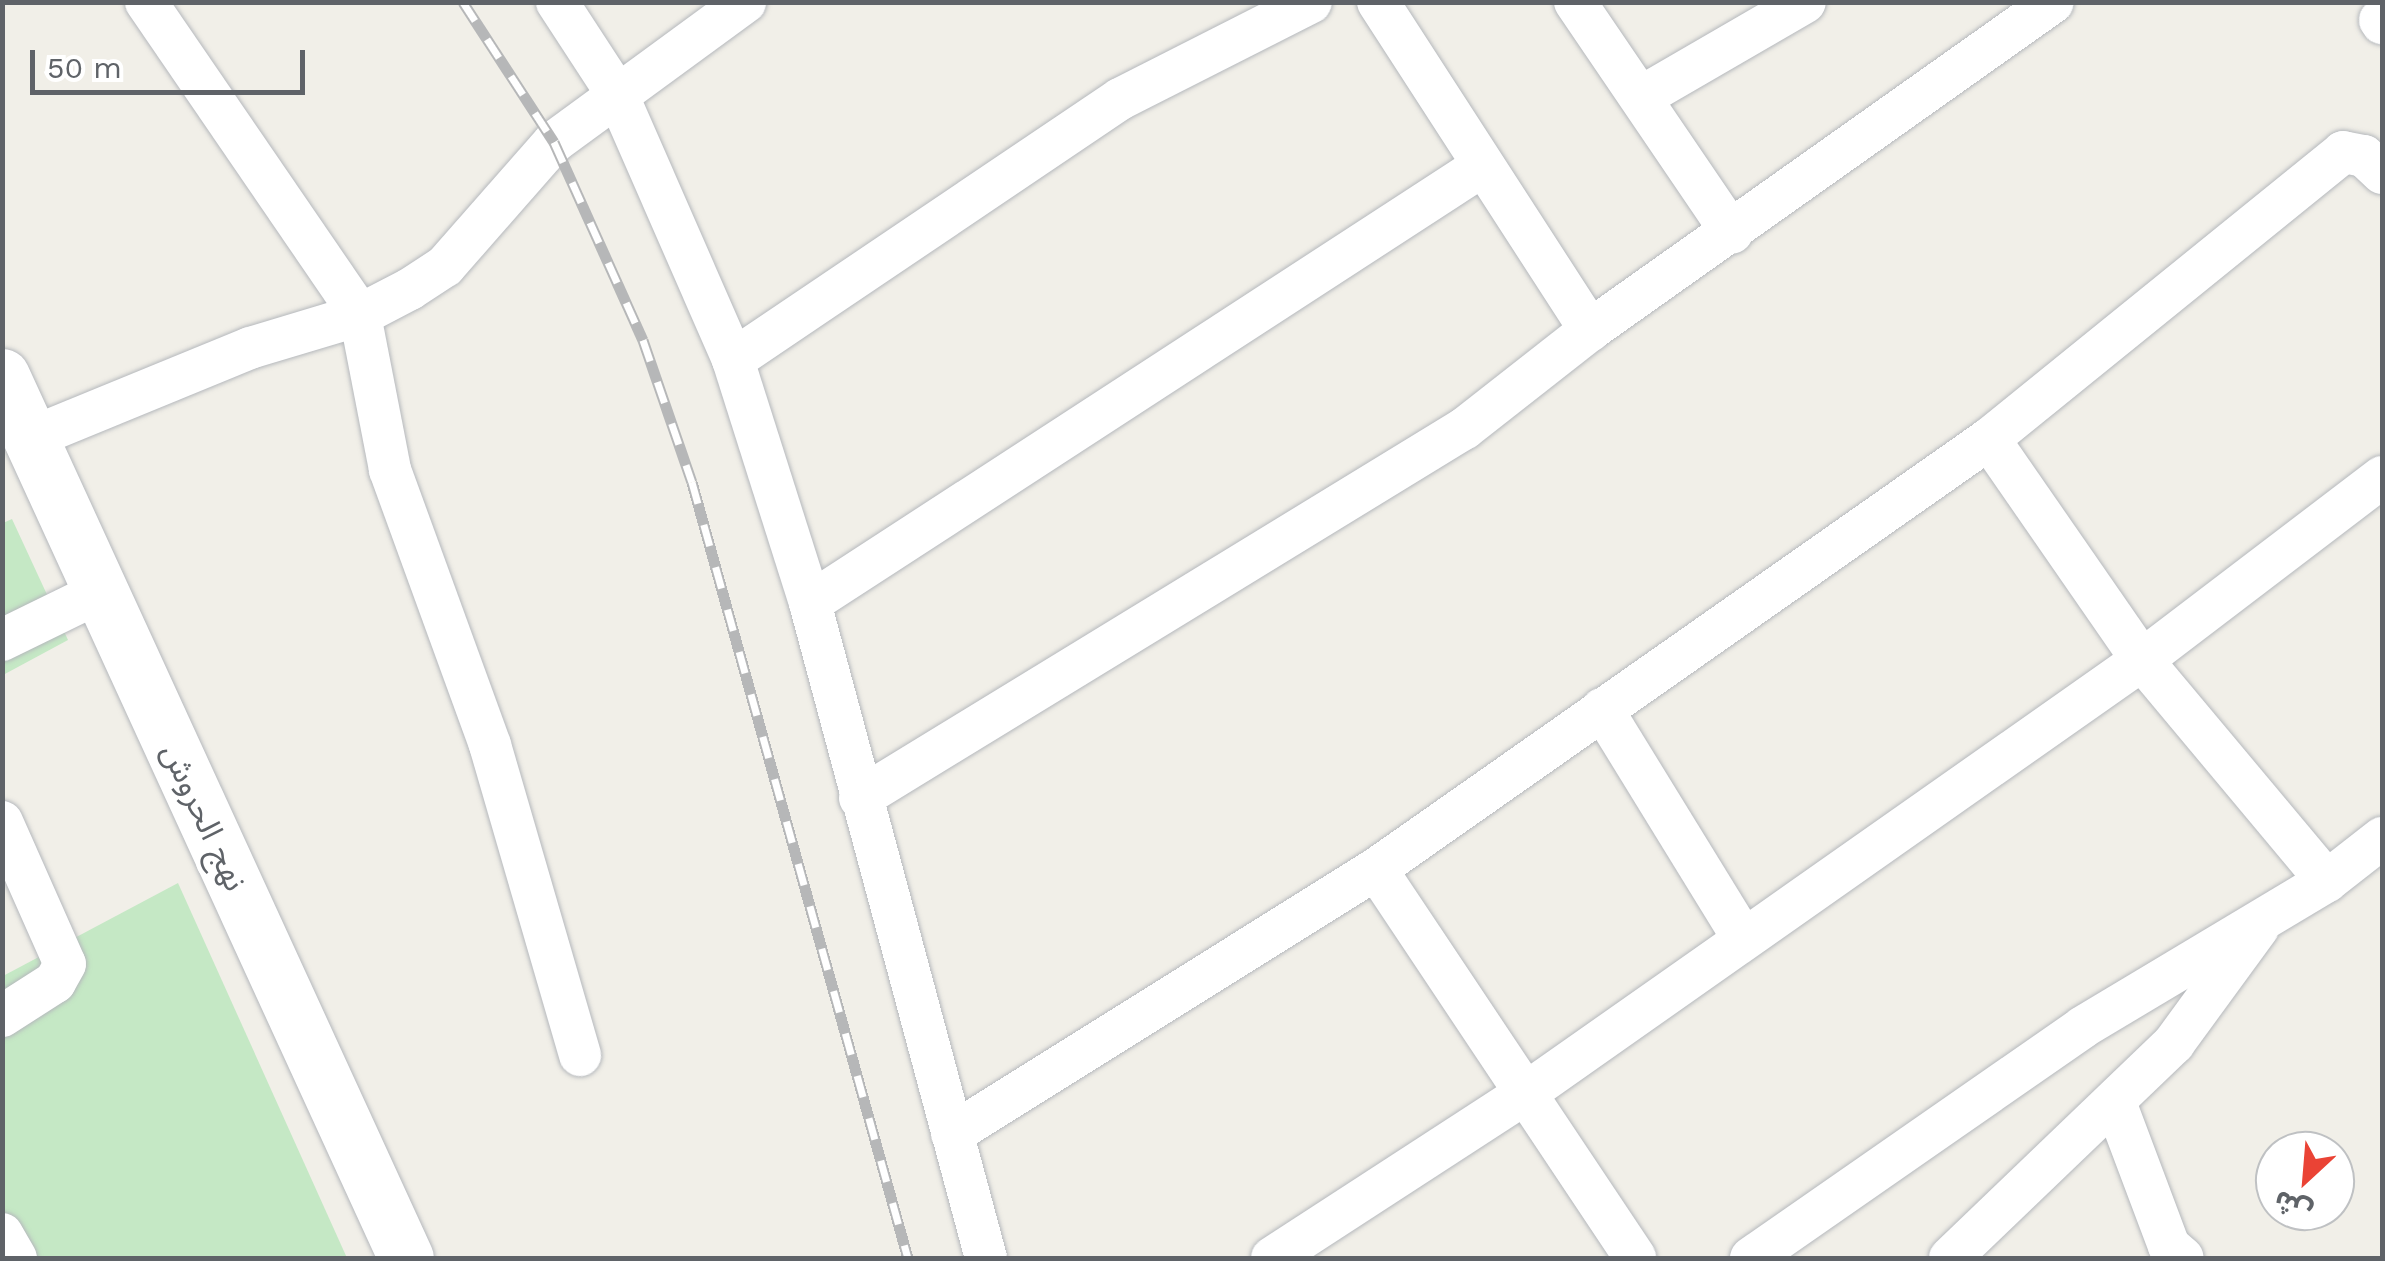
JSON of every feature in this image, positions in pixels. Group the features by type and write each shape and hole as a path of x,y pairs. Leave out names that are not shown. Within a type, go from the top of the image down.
{"street":[{"path":"146,2 360,315 390,470 490,744 580,1055"},
{"path":"557,2 618,94 733,360 810,603 986,1258"},
{"path":"33,437 250,348 360,315 445,266 554,142 746,2"},
{"path":"733,360 1120,99 1311,2"},
{"path":"1378,2 1479,168 1590,330"},
{"path":"1576,2 1732,233"},
{"path":"1642,96 1805,2"},
{"path":"860,798 1465,428 1590,330 2053,2"},
{"path":"952,1134 1376,869 1988,439 2344,152 2364,156 2382,173"},
{"path":"810,603 1479,168"},
{"name":"نهج الحروش","path":"2,376 406,1258"},
{"path":"1988,439 2142,660 2327,881"},
{"path":"1272,1258 1523,1095 2142,660 2382,476"},
{"path":"2,640 100,592"},
{"path":"1602,709 1743,938"},
{"path":"2,822 65,964 54,982 2,1016"},
{"path":"1751,1258 2083,1027 2327,881 2382,838"},
{"path":"1376,869 1635,1258"},
{"path":"1950,1258 2116,1105 2207,1003 2264,919"},
{"path":"2116,1105 2158,1221 2183,1258"},
{"path":"2,1234 16,1258"}],"green space":[{"path":"12,519 68,640 3,675 3,523"},
{"path":"178,883 347,1258 3,1258 3,976"}],"railway":[{"path":"463,2 554,142 643,340 692,482 908,1258"}]}
